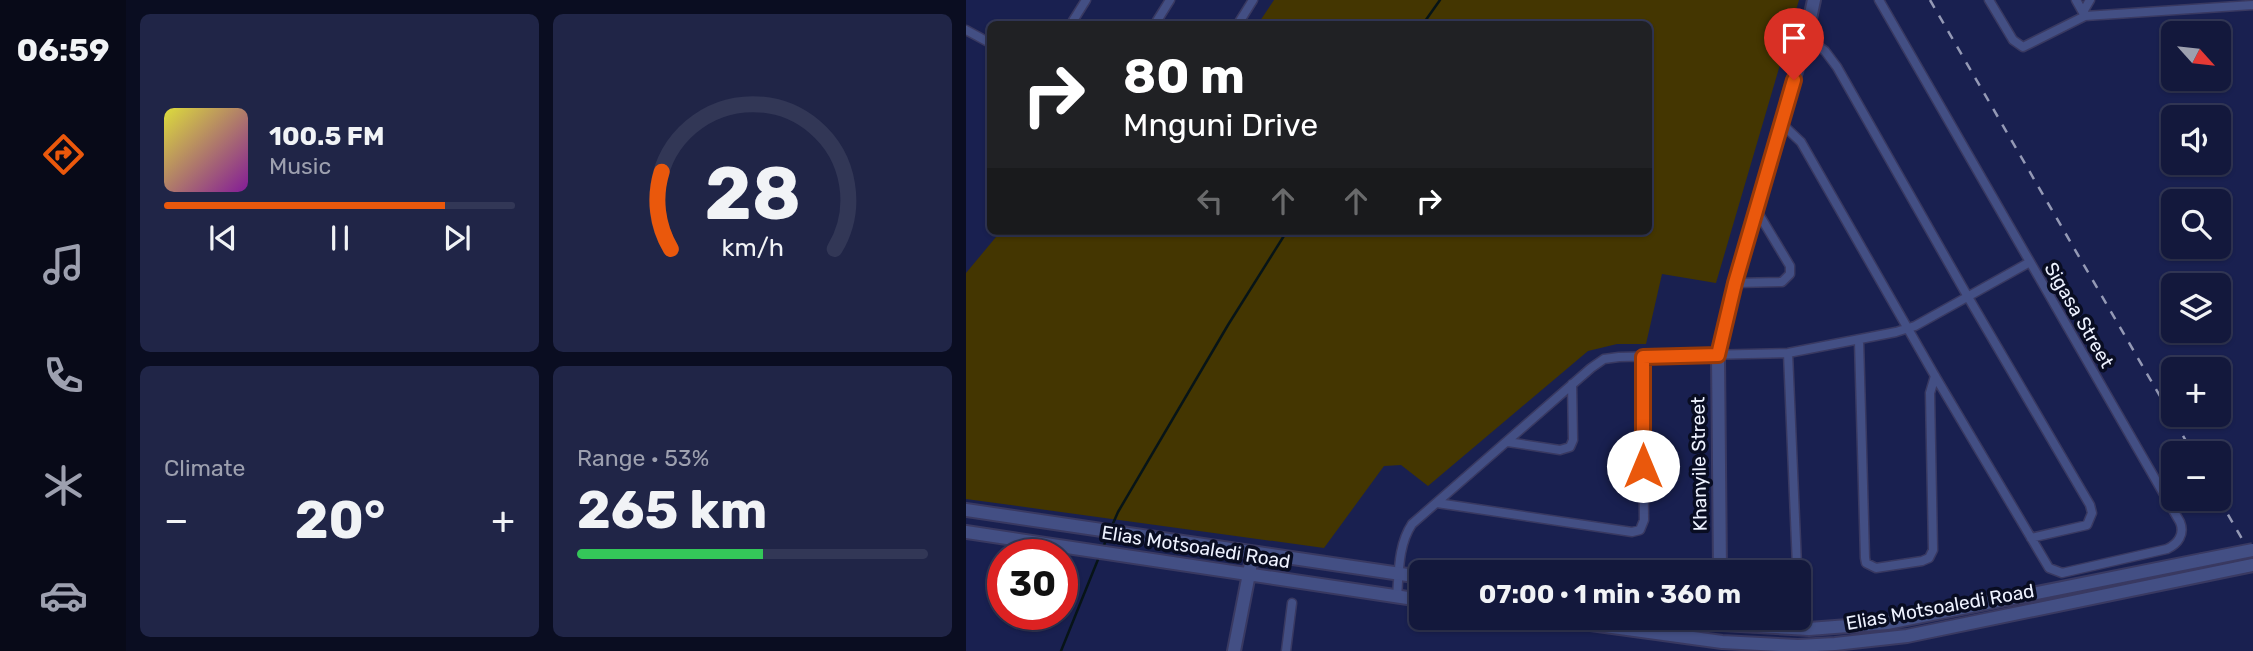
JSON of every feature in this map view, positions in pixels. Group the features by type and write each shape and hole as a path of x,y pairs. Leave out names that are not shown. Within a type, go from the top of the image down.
{"main road":[{"name":"Khanyile Street","path":"1720,560 1718,355 1735,283 1806,37 1814,0"},
{"name":"Elias Motsoaledi Road","path":"966,510 1409,576"},
{"name":"Elias Motsoaledi Road","path":"966,532 1409,598"},
{"name":"Elias Motsoaledi Road","path":"1811,629 1887,624 2253,550"},
{"path":"1234,651 1253,553"},
{"name":"Elias Motsoaledi Road","path":"1619,630 1722,647 1809,646 1907,636 2253,565"},
{"path":"1745,651 1760,645"}],"street":[{"path":"1073,21 1086,0"},
{"path":"1157,21 1170,0"},
{"path":"1240,21 1253,0"},
{"name":"Sigasa Street","path":"1879,0 2182,526 2180,539 2167,550 2062,573 2047,565 2031,538"},
{"path":"1989,0 2013,40 2022,47 2029,46 2084,14 2253,5"},
{"path":"2076,0 2084,14"},
{"path":"2084,14 2090,0"},
{"path":"966,30 987,41"},
{"path":"1781,123 1801,142 2031,538 2081,528 2091,520 2092,509 1837,67 1825,51 1806,37"},
{"path":"1735,283 1783,282 1790,274 1790,266 1757,211"},
{"path":"1398,597 1406,534 1412,524 1604,359 1788,354 1859,341 1909,329 2030,262"},
{"path":"1859,341 1865,558 1867,563 1876,568 1926,560 1933,550 1930,393 1935,376"},
{"path":"1788,354 1797,560"},
{"path":"1437,503 1632,532 1640,530 1644,520 1643,357"},
{"path":"1508,442 1560,450 1570,447 1573,440 1572,384"},
{"path":"1286,651 1292,603"}],"shaded area":[{"path":"1274,0 1799,0 1716,283 1662,274 1646,344 1617,344 1588,351 1428,486 1401,465 1384,466 1324,548 966,499 966,273 998,235 1652,235 1652,21 1260,21"}],"waterway":[{"path":"1425,21 1440,0"},
{"path":"1111,528 1228,325 1284,235"},
{"path":"1103,547 1109,534"},
{"path":"1061,651 1099,557"}],"railway":[{"path":"1930,0 2186,441"},
{"path":"2226,511 2253,558"}],"route":[{"path":"1643,466 1643,357 1718,355 1735,283 1794,80"}]}
